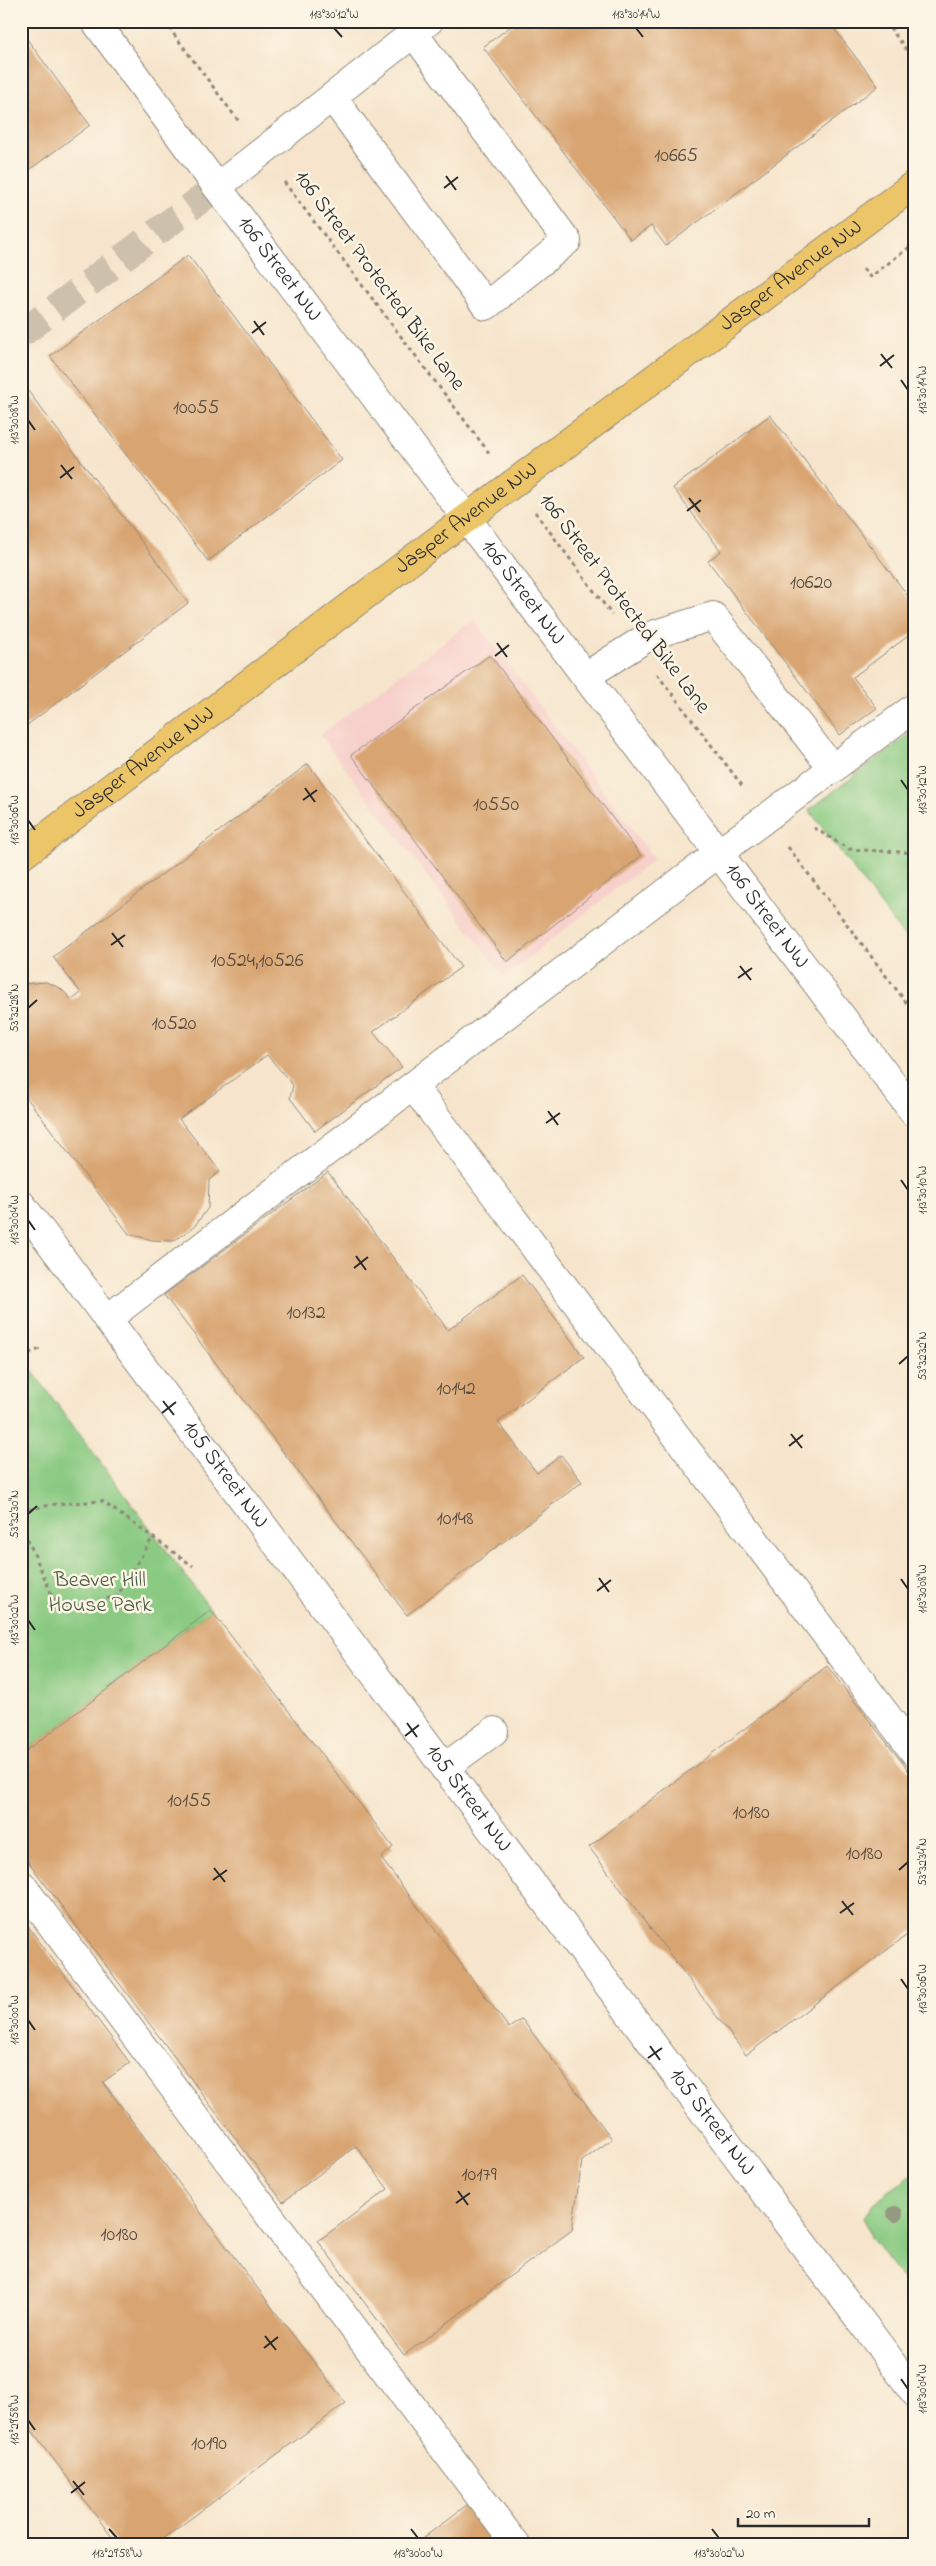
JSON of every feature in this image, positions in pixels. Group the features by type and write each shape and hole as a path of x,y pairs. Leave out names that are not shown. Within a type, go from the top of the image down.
{"main road":[{"name":"Jasper Avenue NW","path":"21,856 467,518 915,184"}],"street":[{"name":"106 Street NW","path":"95,21 217,187 720,852 915,1114"},
{"path":"217,187 332,97 421,28 567,241 486,306 332,97"},
{"path":"586,676 649,636 713,616 833,768"},
{"path":"107,1319 720,852 770,817 915,707"},
{"path":"413,1086 915,1753"},
{"name":"105 Street NW","path":"21,1204 915,2393"},
{"path":"444,1768 494,1731"},
{"path":"21,1884 516,2545"}],"path":[{"name":"106 Street Protected Bike Lane","path":"164,21 634,644 770,817 915,1014"},
{"path":"884,21 915,61"},
{"path":"770,817 782,815 814,828 849,849 915,852"},
{"path":"21,1356 40,1349"},
{"path":"21,1511 56,1504 102,1501 194,1566"},
{"path":"21,1524 60,1611 117,1596 153,1537"}],"shaded area":[{"path":"474,619 654,859 504,977 320,735"}],"green space":[{"path":"915,730 915,951 809,810"},
{"name":"Beaver Hill House Park","path":"21,1356 211,1610 21,1755"},
{"path":"915,2173 915,2296 870,2236 864,2218 873,2204"}],"building":[{"path":"511,21 828,21 878,86 666,246 651,226 631,240 483,47 514,24"},
{"path":"21,31 90,125 21,176"},
{"path":"188,255 342,460 208,561 50,356"},
{"path":"25,387 188,603 26,726 21,721 21,391"},
{"path":"770,415 915,605 915,631 853,677 877,708 840,735 708,561 721,551 673,488"},
{"path":"490,655 641,856 507,962 351,755"},
{"path":"308,764 461,967 373,1032 402,1067 315,1131 290,1098 293,1085 267,1055 179,1119 220,1171 209,1180 208,1208 193,1228 173,1241 152,1240 129,1234 21,1090 21,984 46,982 60,988 72,1000 81,993 53,957"},
{"path":"328,1172 448,1330 522,1275 584,1357 498,1422 537,1473 561,1455 582,1482 407,1615 164,1295"},
{"path":"211,1610 393,1847 381,1858 509,2028 522,2019 612,2139 582,2161 572,2230 404,2355 318,2241 388,2189 356,2146 283,2202 21,1852 21,1755"},
{"path":"827,1666 915,1779 915,1929 746,2055 589,1847"},
{"path":"21,1917 130,2063 103,2082 285,2325 346,2403 155,2545 118,2545 21,2416"},
{"path":"472,2501 504,2545 414,2545"}],"tunnel":[{"path":"21,334 217,187"}]}
